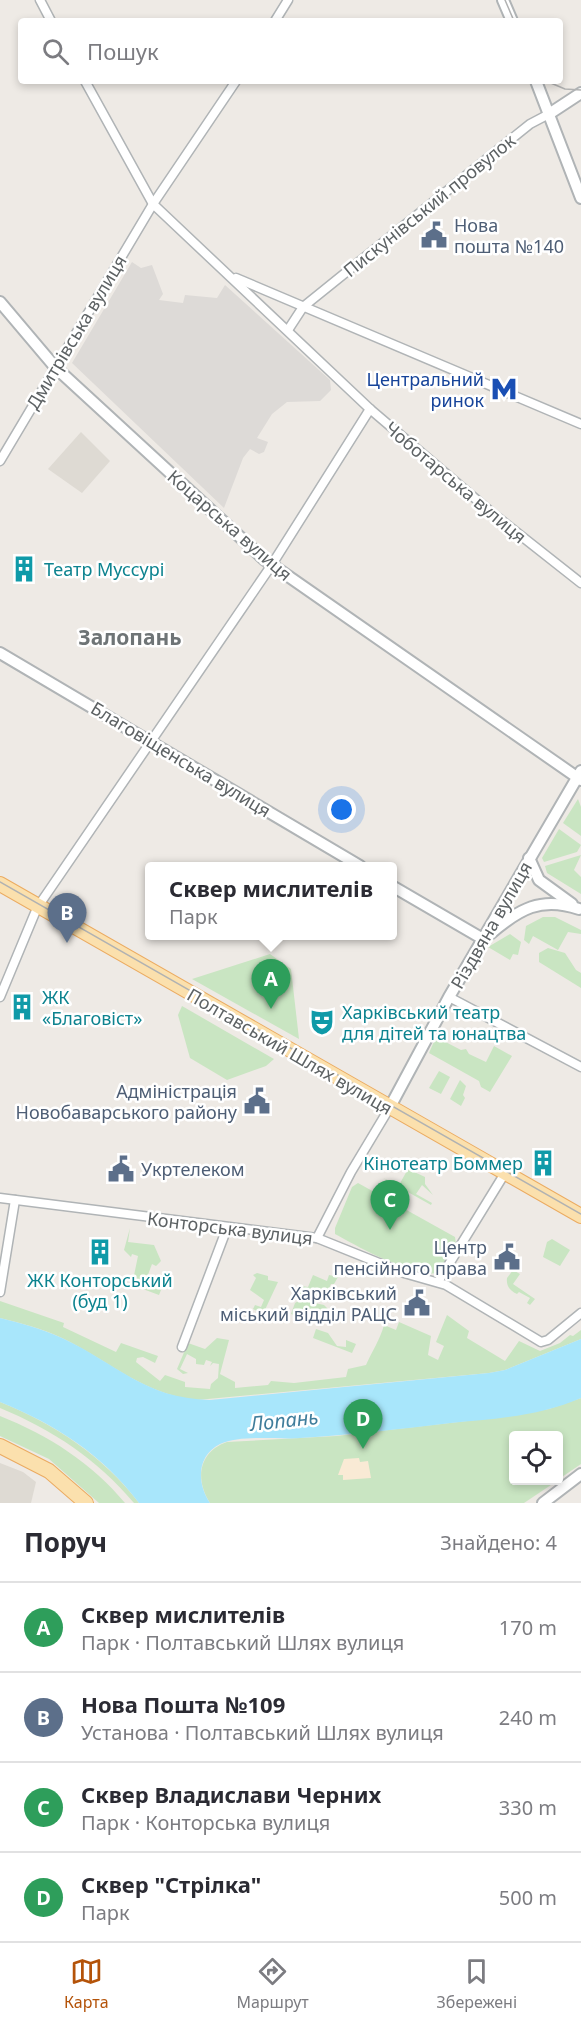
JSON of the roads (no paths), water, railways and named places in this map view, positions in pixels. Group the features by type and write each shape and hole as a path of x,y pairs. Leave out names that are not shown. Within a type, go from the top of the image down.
{"main road":[{"name":"Полтавський Шлях вулиця","path":"0,884 581,1216"},
{"path":"0,1446 49,1471 86,1503"}],"street":[{"path":"40,0 49,18"},
{"path":"277,18 288,0"},
{"path":"503,0 511,18"},
{"name":"Чоботарська вулиця","path":"87,84 153,204 370,409 491,512 581,583"},
{"name":"Дмитрівська вулиця","path":"0,461 153,204 234,84"},
{"path":"537,84 581,198"},
{"name":"Пискунівський провулок","path":"288,330 303,307 530,124 581,93"},
{"name":"Чоботарська вулиця","path":"231,276 581,424"},
{"name":"Коцарська вулиця","path":"0,302 55,367 271,566 580,777"},
{"path":"0,997 39,906 271,566 370,409"},
{"name":"Благовіщенська вулиця","path":"0,652 153,741 352,862"},
{"name":"Різдвяна вулиця","path":"317,1238 351,1172 390,1107 449,997 529,858 580,777"},
{"path":"529,858 539,880 580,909"},
{"path":"397,888 483,939 508,920 540,904 562,903 580,909"},
{"path":"449,997 581,1066"},
{"path":"438,1282 505,1173"},
{"name":"Конторська вулиця","path":"0,1198 317,1238 404,1273 438,1282 534,1340 544,1342 581,1313"},
{"path":"0,1292 15,1200"},
{"path":"182,1347 227,1228"},
{"path":"543,1503 581,1474"}],"water":[{"name":"Лопань","path":"0,1318 31,1326 62,1338 148,1386 187,1398 210,1400 489,1373 505,1370 581,1339 581,1398 534,1413 500,1418 338,1435 250,1438 229,1441 212,1449 203,1463 201,1479 210,1503 139,1503 110,1470 77,1443 40,1420 0,1402"}],"tram line":[{"path":"505,0 513,18"},
{"path":"553,84 565,89 581,90"},
{"path":"0,882 581,1214"}],"place":[{"name":"Нова пошта №140","path":"434,235"},
{"name":"Центральний ринок","path":"504,389"},
{"name":"Театр Муссурі","path":"24,569"},
{"name":"Нова Пошта №109","path":"67,943"},
{"name":"ЖК «Благовіст»","path":"22,1007"},
{"name":"Сквер мислителів","path":"271,1009"},
{"name":"Харківський театр для дітей та юнацтва","path":"322,1022"},
{"name":"Адміністрація Новобаварського району","path":"257,1101"},
{"name":"Кінотеатр Боммер","path":"543,1163"},
{"name":"Укртелеком","path":"121,1169"},
{"name":"Сквер Владислави Черних","path":"390,1230"},
{"name":"ЖК Конторський (буд 1)","path":"100,1252"},
{"name":"Центр пенсійного права","path":"507,1257"},
{"name":"Харківський міський відділ РАЦС","path":"417,1303"},
{"name":"Сквер \"Стрілка\"","path":"363,1449"}],"district":[{"name":"Залопань","path":"130,637"}]}
